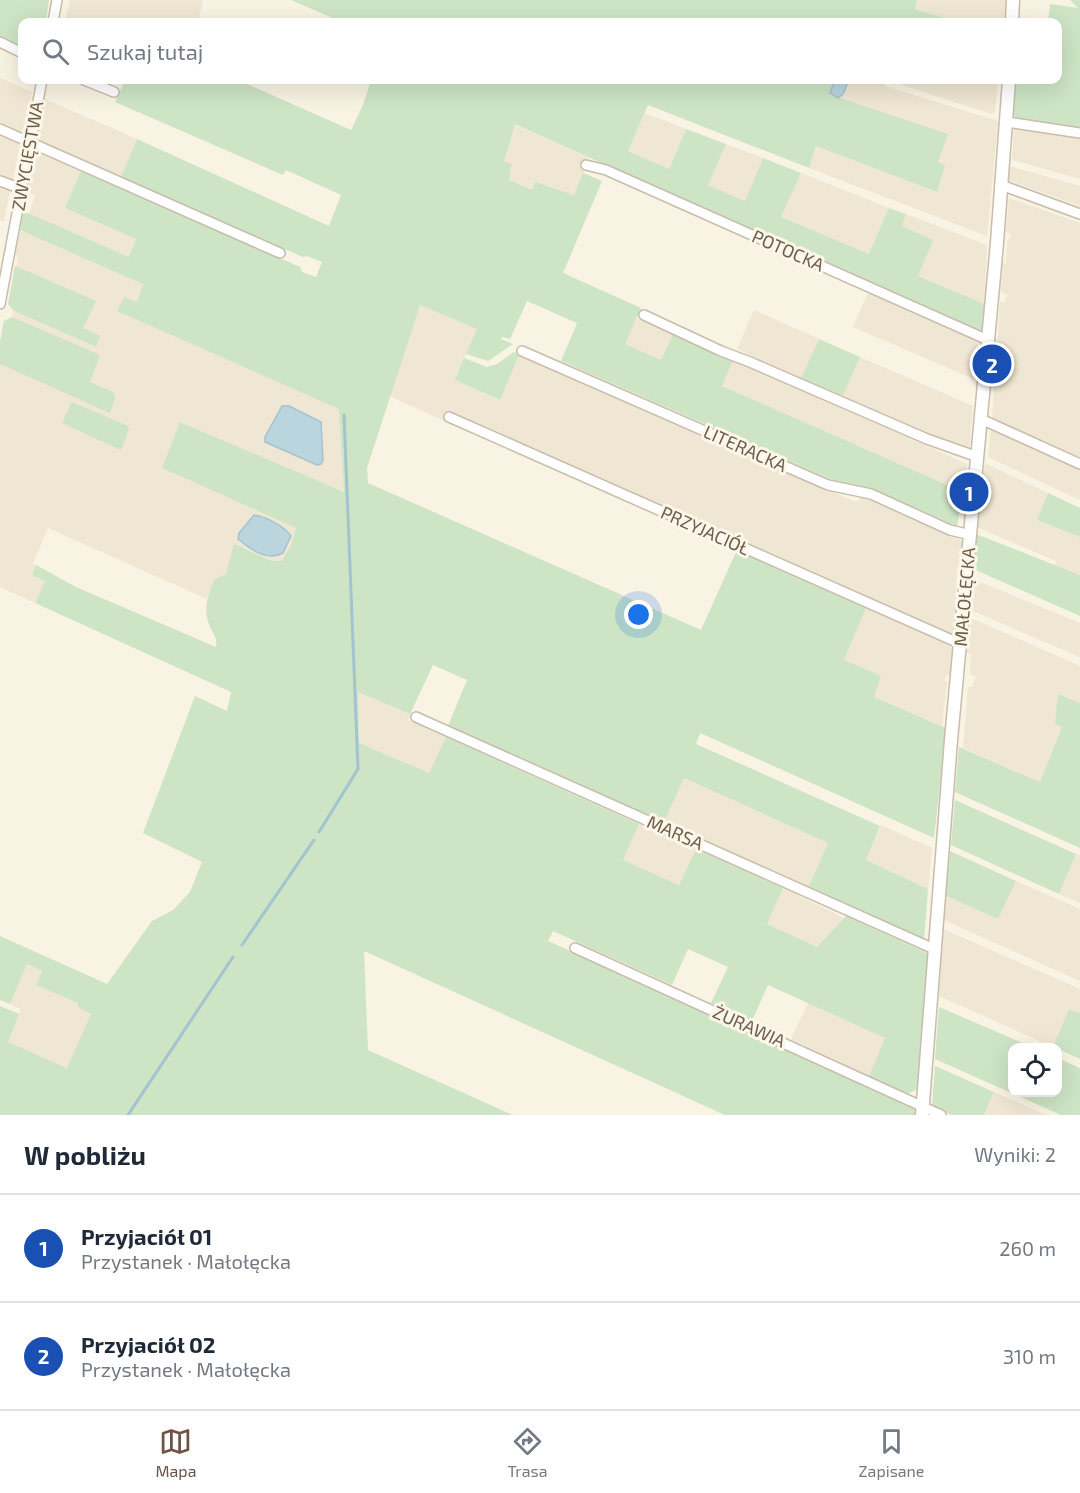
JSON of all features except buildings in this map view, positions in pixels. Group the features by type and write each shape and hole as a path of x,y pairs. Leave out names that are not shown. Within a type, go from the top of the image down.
{"street":[{"path":"54,18 57,0"},
{"path":"1012,18 1013,0"},
{"path":"0,42 18,50"},
{"name":"ZWYCIĘSTWA","path":"0,304 41,84"},
{"path":"94,84 114,92"},
{"name":"MAŁOŁĘCKA","path":"922,1111 1009,84"},
{"path":"1007,122 1080,133"},
{"path":"0,129 280,253"},
{"name":"POTOCKA","path":"586,165 606,170 988,340"},
{"path":"0,181 22,189"},
{"path":"1001,185 1080,214"},
{"path":"644,315 721,351 927,439 978,457"},
{"name":"LITERACKA","path":"522,351 828,485 871,494 950,531 971,535"},
{"name":"PRZYJACIÓŁ","path":"449,417 961,644"},
{"path":"981,419 1080,464"},
{"name":"MARSA","path":"416,717 934,949"},
{"name":"ŻURAWIA","path":"574,948 922,1111 941,1115"}],"shaded area":[{"path":"70,0 203,0 199,18 66,18"},
{"path":"917,0 1006,0 1004,18 945,18 915,9"},
{"path":"0,78 32,92 26,128 21,131 0,122"},
{"path":"835,84 886,84 885,86 998,121 987,236 809,168 816,146 937,192 938,162 836,97"},
{"path":"899,84 998,84 995,112 991,114"},
{"path":"45,99 137,139 121,177 42,142 38,136"},
{"path":"645,113 686,129 669,169 628,151"},
{"path":"514,124 589,158 575,195 535,182 532,190 508,180 511,174 504,162"},
{"path":"1014,128 1080,138 1080,179 1012,160"},
{"path":"0,134 20,144 12,183 0,178"},
{"path":"726,144 763,158 745,201 708,185"},
{"path":"39,152 81,171 65,208 136,239 129,257 29,214 35,195 27,191 34,156"},
{"path":"1009,166 1080,186 1080,206 1008,180"},
{"path":"801,173 889,208 869,255 781,217"},
{"path":"0,186 10,190 4,222 0,220"},
{"path":"1009,198 1080,223 1080,461 992,420 1000,302 1005,302 1008,295 1001,292 1003,263 1006,264 1007,242 1011,235 1006,232"},
{"path":"906,214 987,245 984,304 918,276 902,226"},
{"path":"20,230 144,284 137,302 124,297 117,311 340,409 344,493 181,422 162,468 296,528 283,561 272,561 244,548 226,574 215,579 207,599 48,528 33,564 36,565 32,575 45,581 35,603 0,587 0,342 4,321 12,317 13,310 8,304 18,258 15,255"},
{"path":"868,293 978,342 976,380 853,327"},
{"path":"420,304 477,329 455,380 499,400 519,355 855,502 862,497 965,542 962,565 957,567 954,636 450,415 447,422 389,396"},
{"path":"754,310 819,339 801,378 737,349"},
{"path":"637,318 673,334 661,360 624,344"},
{"path":"860,357 973,406 969,452 843,396"},
{"path":"733,360 967,464 963,492 722,386"},
{"path":"991,427 1080,467 1080,500 988,457"},
{"path":"985,463 1048,493 1037,520 1080,537 1080,575 1055,565 1056,561 977,527"},
{"path":"975,580 1080,623 1080,657 971,610"},
{"path":"866,608 953,645 950,675 947,674 944,681 947,682 942,726 874,697 844,660"},
{"path":"971,618 1080,666 1080,703 1059,694 1062,727 1040,782 963,748 968,687 972,687 976,677 970,674 971,655 967,652"},
{"path":"358,692 410,714 408,720 446,737 429,773 359,743"},
{"path":"684,778 828,843 808,888 664,822"},
{"path":"639,824 696,849 679,885 623,860"},
{"path":"881,825 932,848 928,889 866,860"},
{"path":"1076,854 1080,855 1080,903 1059,894"},
{"path":"1016,881 1080,909 1080,981 944,920 946,896 998,919"},
{"path":"783,888 844,918 817,947 767,924"},
{"path":"943,929 1080,989 1080,1013 1069,1009 1055,1043 1044,1043 939,996"},
{"path":"26,964 42,971 37,985 78,1003 91,1014 68,1068 7,1042 21,1009 10,1004"},
{"path":"808,1003 886,1038 869,1076 791,1039"},
{"path":"994,1092 1046,1115 984,1115"}],"green space":[{"path":"0,0 49,0 47,18 18,18 18,46 0,38"},
{"path":"291,0 917,0 915,9 945,18 333,18"},
{"path":"1070,0 1080,0 1080,128 1017,119 1013,115 1016,84 1062,84 1062,18 1048,18 1050,4 1078,8"},
{"path":"123,84 247,84 351,130 370,84 833,84 831,95 948,134 938,162 945,165 937,192 816,146 809,168 648,105 628,151 669,169 686,129 726,144 708,185 745,201 763,158 801,173 781,217 869,254 889,208 906,214 902,226 933,240 918,276 984,304 985,320 982,331 968,329 515,124 504,162 512,164 509,180 532,190 535,182 574,195 583,173 602,181 563,273 641,308 625,344 661,360 673,334 733,360 722,386 963,492 957,526 868,488 846,486 561,361 577,323 527,301 510,339 502,337 501,339 513,344 488,361 466,354 477,329 420,305 367,468 368,483 701,630 737,550 866,608 844,660 881,676 874,697 946,728 934,838 700,733 696,744 880,826 866,860 928,889 924,940 808,888 828,843 684,778 664,822 448,726 467,680 433,665 410,714 358,692 359,743 429,773 446,737 639,824 623,860 679,885 696,849 783,888 767,924 817,947 846,916 929,954 917,1089 908,1094 869,1076 885,1038 768,985 752,1021 711,1003 728,967 688,949 672,985 553,931 548,941 915,1107 915,1115 725,1115 364,951 368,1050 513,1115 0,1115 0,1006 19,1014 8,1042 67,1068 91,1014 78,1007 78,1003 36,985 42,971 27,964 10,1004 0,1000 0,936 107,984 152,921 173,910 190,892 202,862 143,833 195,696 227,711 231,692 35,603 45,581 32,575 36,565 76,587 216,647 208,622 207,604 215,579 226,574 234,544 272,561 282,561 291,545 296,528 162,468 180,422 344,492 339,409 117,311 124,297 137,302 143,284 20,230 23,211 129,257 136,239 65,208 81,171 300,267 302,272 316,277 322,262 307,256 303,257 121,177 137,139 329,226 341,195 286,170 283,175 115,102"},
{"path":"15,266 96,301 83,328 100,336 96,347 13,310 8,304"},
{"path":"12,317 100,355 90,382 113,392 115,398 110,413 0,364 0,342 4,321"},
{"path":"819,339 860,357 843,396 801,378"},
{"path":"514,352 519,355 500,400 455,380 464,358 487,367 497,364"},
{"path":"72,402 128,426 121,450 62,423"},
{"path":"1048,493 1080,508 1080,537 1037,520"},
{"path":"976,534 1080,575 1080,616 971,568"},
{"path":"1058,694 1080,703 1080,848 955,792 959,747 1040,782 1062,727 1055,724"},
{"path":"955,800 1076,854 1059,894 951,845"},
{"path":"950,851 1016,881 998,919 946,896"},
{"path":"939,1007 1023,1043 1008,1043 1008,1091 935,1059"},
{"path":"1069,1009 1080,1013 1080,1059 1062,1051 1062,1043 1055,1043"},
{"path":"1062,1060 1080,1068 1080,1115 1061,1115 1020,1097 1062,1097"},
{"path":"935,1066 994,1092 984,1115 952,1115 932,1106"}],"water":[{"path":"833,84 847,84 843,94 838,98 830,93"},
{"path":"282,406 289,406 321,422 323,460 321,464 317,465 265,442 265,437"},
{"path":"254,515 274,522 291,536 283,553 265,555 253,550 238,539 239,533"}],"waterway":[{"path":"319,832 358,769 344,415"},
{"path":"242,945 314,840"},
{"path":"128,1115 233,957"}],"place":[{"name":"Przyjaciół 02","path":"992,364"},
{"name":"Przyjaciół 01","path":"969,492"}]}
